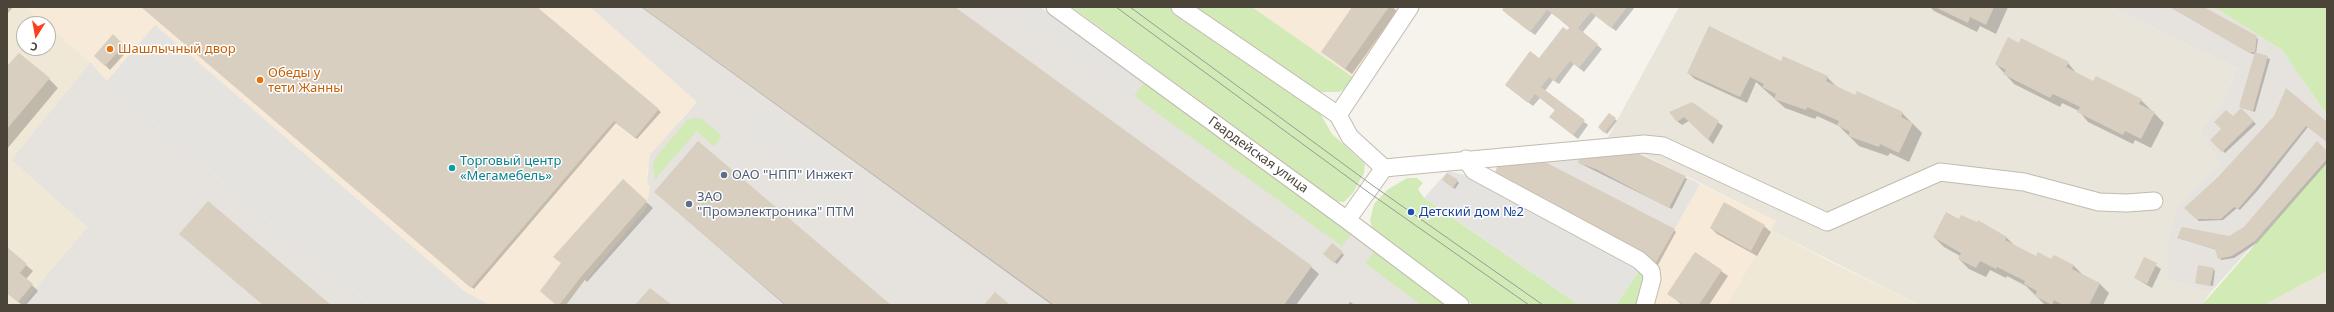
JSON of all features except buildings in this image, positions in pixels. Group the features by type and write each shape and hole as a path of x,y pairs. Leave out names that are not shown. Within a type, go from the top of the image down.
{"street":[{"name":"Гвардейская улица","path":"1055,7 1347,220 1460,305"},
{"path":"1180,7 1338,115 1350,137 1384,168"},
{"path":"1338,115 1410,7"},
{"path":"1347,220 1384,168 1466,159 1644,144 1663,146 1827,222 1940,172 2024,182 2100,202 2127,204 2154,201"},
{"path":"1466,159 1474,171 1639,260 1651,271 1652,278 1645,305"}],"shaded area":[{"path":"11,7 25,7 36,16 16,16 16,56 56,56 56,33 90,62 11,160 87,227 21,305 7,305 7,12"},
{"path":"25,7 590,7 697,102 681,119 647,170 647,182 650,187 646,208 565,305 371,305 107,81 90,62 56,33 56,16 36,16"},
{"path":"590,7 1040,7 1353,231 1447,305 565,305 646,208 650,187 647,182 650,155 697,102"},
{"path":"1011,7 1040,7 1144,82 1134,96"},
{"path":"1252,7 1402,7 1354,78"},
{"path":"1679,7 2110,7 2237,68 2223,102 2200,130 2220,163 2178,206 2169,280 2210,293 2202,305 1919,305 1770,230 1776,221 1608,137"},
{"path":"2110,7 2214,7 2282,50 2327,115 2327,162 2210,293 2169,280 2168,241 2178,206 2220,163 2200,130 2223,102 2237,68"},
{"path":"155,25 465,292 490,305 371,305 224,183 107,81"},
{"path":"90,62 107,81 224,183 371,305 21,305 87,227 11,160"},
{"path":"768,111 855,176 834,201 754,130"},
{"path":"1635,152 1700,184 1655,264 1494,175 1498,165 1579,159"},
{"path":"1448,171 1469,176 1639,271 1616,305 1579,305 1424,198"},
{"path":"1700,184 1776,221 1727,305 1649,305 1655,264"},
{"path":"1770,230 1831,262 1919,305 1727,305"},
{"path":"2327,271 2327,305 2264,305"}],"green space":[{"path":"1072,7 1171,7 1317,108 1332,134 1365,164 1364,173 1353,193 1344,202 1336,201"},
{"path":"1192,7 1252,7 1354,78 1348,87 1339,92 1313,92"},
{"path":"2214,7 2327,7 2327,115 2282,50"},
{"path":"1144,82 1353,232 1342,246 1134,96"},
{"path":"694,118 702,119 722,136 714,146 697,131 655,179 653,166 656,157 687,120"},
{"path":"2327,162 2327,271 2264,305 2202,305"},
{"path":"1407,178 1417,178 1423,183 1418,189 1424,198 1579,305 1473,305 1373,230 1370,221 1374,204 1387,190"},
{"path":"1376,250 1447,305 1421,305 1365,263"},
{"path":"1639,271 1647,280 1639,305 1616,305"}],"tram line":[{"path":"1116,7 1368,192 1529,305"},
{"path":"1130,7 1372,185 1543,305"}],"place":[{"name":"Шашлычный двор","path":"110,49"},
{"name":"Обеды у тети Жанны","path":"260,80"},
{"name":"Торговый центр «Мегамебель»","path":"452,168"},
{"name":"ОАО \"НПП\" Инжект","path":"724,175"},
{"name":"ЗАО \"Промэлектроника\" ПТМ","path":"689,204"},
{"name":"Детский дом №2","path":"1411,212"}]}
